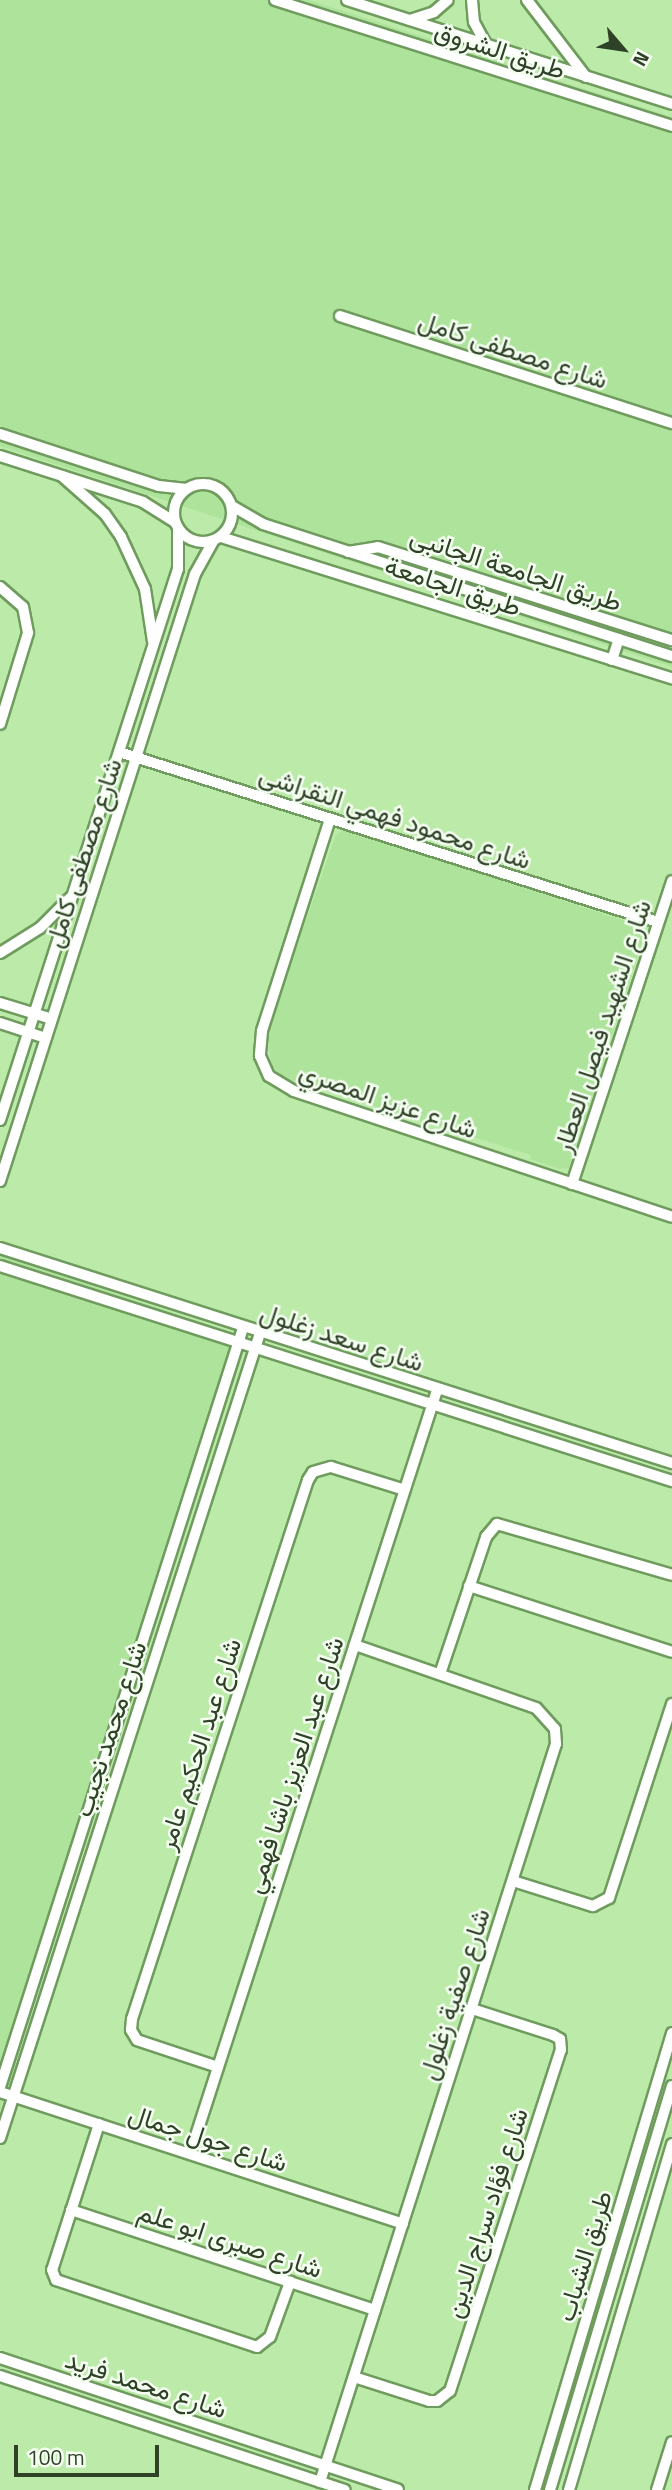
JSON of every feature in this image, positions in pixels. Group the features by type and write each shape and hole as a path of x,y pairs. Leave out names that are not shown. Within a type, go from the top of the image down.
{"street":[{"name":"طريق الشروق","path":"275,0 672,127"},
{"name":"طريق الشروق","path":"347,0 672,104"},
{"path":"410,20 434,12 448,0"},
{"path":"472,0 474,22 486,45"},
{"path":"527,0 586,78"},
{"name":"شارع مصطفى كامل","path":"341,316 672,424"},
{"path":"0,456 143,502 176,525 189,540 217,539 232,520 232,506 213,486 187,489 159,486 2,433"},
{"path":"62,476 105,514 126,546 145,589 153,646"},
{"path":"176,525 175,503 187,489"},
{"name":"طريق الجامعة","path":"232,506 262,524 672,656"},
{"name":"شارع مصطفى كامل","path":"1,1115 178,569 176,525"},
{"name":"شارع مصطفى كامل","path":"0,1181 199,562 217,539"},
{"name":"طريق الجامعة","path":"217,539 672,678"},
{"name":"طريق الجامعة الجانبى","path":"348,552 378,547 672,640"},
{"path":"0,587 23,607 28,633 0,724"},
{"path":"612,660 619,639"},
{"name":"شارع محمود فهمي النقراشى","path":"119,752 658,922"},
{"name":"شارع عزيز المصري","path":"330,819 262,1031 260,1056 269,1076 294,1091 672,1217"},
{"name":"شارع الشهيد فيصل العطار","path":"572,1184 672,881"},
{"path":"0,953 40,928 72,895"},
{"path":"0,1003 52,1020"},
{"path":"0,1023 46,1038"},
{"name":"شارع سعد زغلول","path":"0,1248 672,1464"},
{"name":"شارع سعد زغلول","path":"0,1266 672,1481"},
{"name":"شارع محمد نجيب","path":"0,2090 243,1328"},
{"name":"شارع محمد نجيب","path":"0,2138 260,1333"},
{"name":"شارع عبد العزيز باشا فهمي","path":"190,2154 437,1390"},
{"name":"شارع عبد الحكيم عامر","path":"218,2067 137,2040 131,2024 141,1993 308,1479 313,1472 331,1467 405,1490"},
{"path":"440,1674 490,1529 505,1524 672,1575"},
{"path":"166,1572 181,1577"},
{"path":"469,1586 672,1652"},
{"name":"شارع صفية زغلول","path":"320,2482 556,1744 555,1729 536,1708 355,1645"},
{"path":"513,1881 593,1906 609,1898 672,1704"},
{"name":"شارع فؤاد سراج الدين","path":"354,2376 429,2401 437,2401 450,2391 561,2050 560,2039 552,2035 472,2009"},
{"name":"طريق الشباب","path":"536,2490 672,2033"},
{"name":"طريق الشباب","path":"550,2490 672,2086"},
{"name":"شارع جول جمال","path":"0,2090 403,2224"},
{"path":"99,2124 52,2270 56,2280 257,2347 267,2342 289,2282"},
{"path":"569,2490 672,2144"},
{"name":"شارع صبرى ابو علم","path":"71,2210 375,2310"},
{"name":"شارع محمد فريد","path":"0,2358 398,2490"},
{"name":"شارع محمد فريد","path":"0,2376 345,2490"},
{"path":"657,2490 672,2442"}],"shaded area":[{"path":"0,0 309,0 672,117 672,667 0,446"},
{"path":"345,829 643,927 644,937 569,1168 559,1169 530,1159 531,1155 282,1077 272,1065 266,1034 336,835"},
{"path":"0,1255 248,1338 0,2111"}]}
